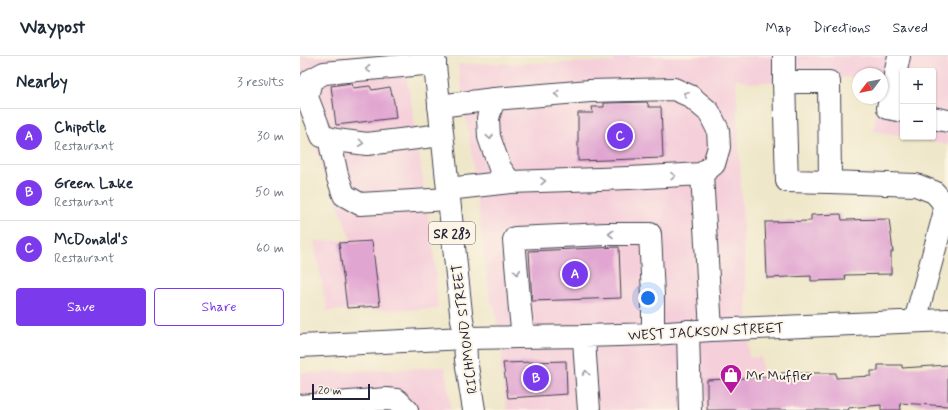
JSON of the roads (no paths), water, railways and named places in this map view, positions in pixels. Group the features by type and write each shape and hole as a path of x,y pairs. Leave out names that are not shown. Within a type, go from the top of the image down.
{"street":[{"path":"784,56 788,181 916,185 934,192 943,202 944,215 915,321"},
{"path":"899,56 888,108 900,110"},
{"path":"434,59 324,73 311,80 306,97 322,136 328,138 367,144 442,135"},
{"name":"RICHMOND STREET","path":"434,59 466,360 474,410"},
{"path":"784,82 829,82 830,182"},
{"path":"328,138 337,175 344,195 360,204 448,194 510,182 702,174 714,164 719,147 718,130 710,112 690,96 674,89 590,91 494,99 439,106"},
{"path":"494,99 488,118 489,137 500,168 510,182"},
{"path":"936,119 948,121"},
{"path":"702,174 711,330"},
{"path":"523,337 515,238 606,234 650,234 653,334"},
{"name":"WEST JACKSON STREET","path":"300,346 464,338 653,334 688,331 948,320"},
{"path":"688,331 690,410"},
{"path":"584,336 589,410"},
{"path":"300,406 386,399 397,400 407,410"}],"place":[{"name":"McDonald's","path":"620,136"},
{"name":"Chipotle","path":"575,274"},
{"name":"Green Lake","path":"536,378"},
{"name":"Mr Muffler","path":"731,394"}]}
